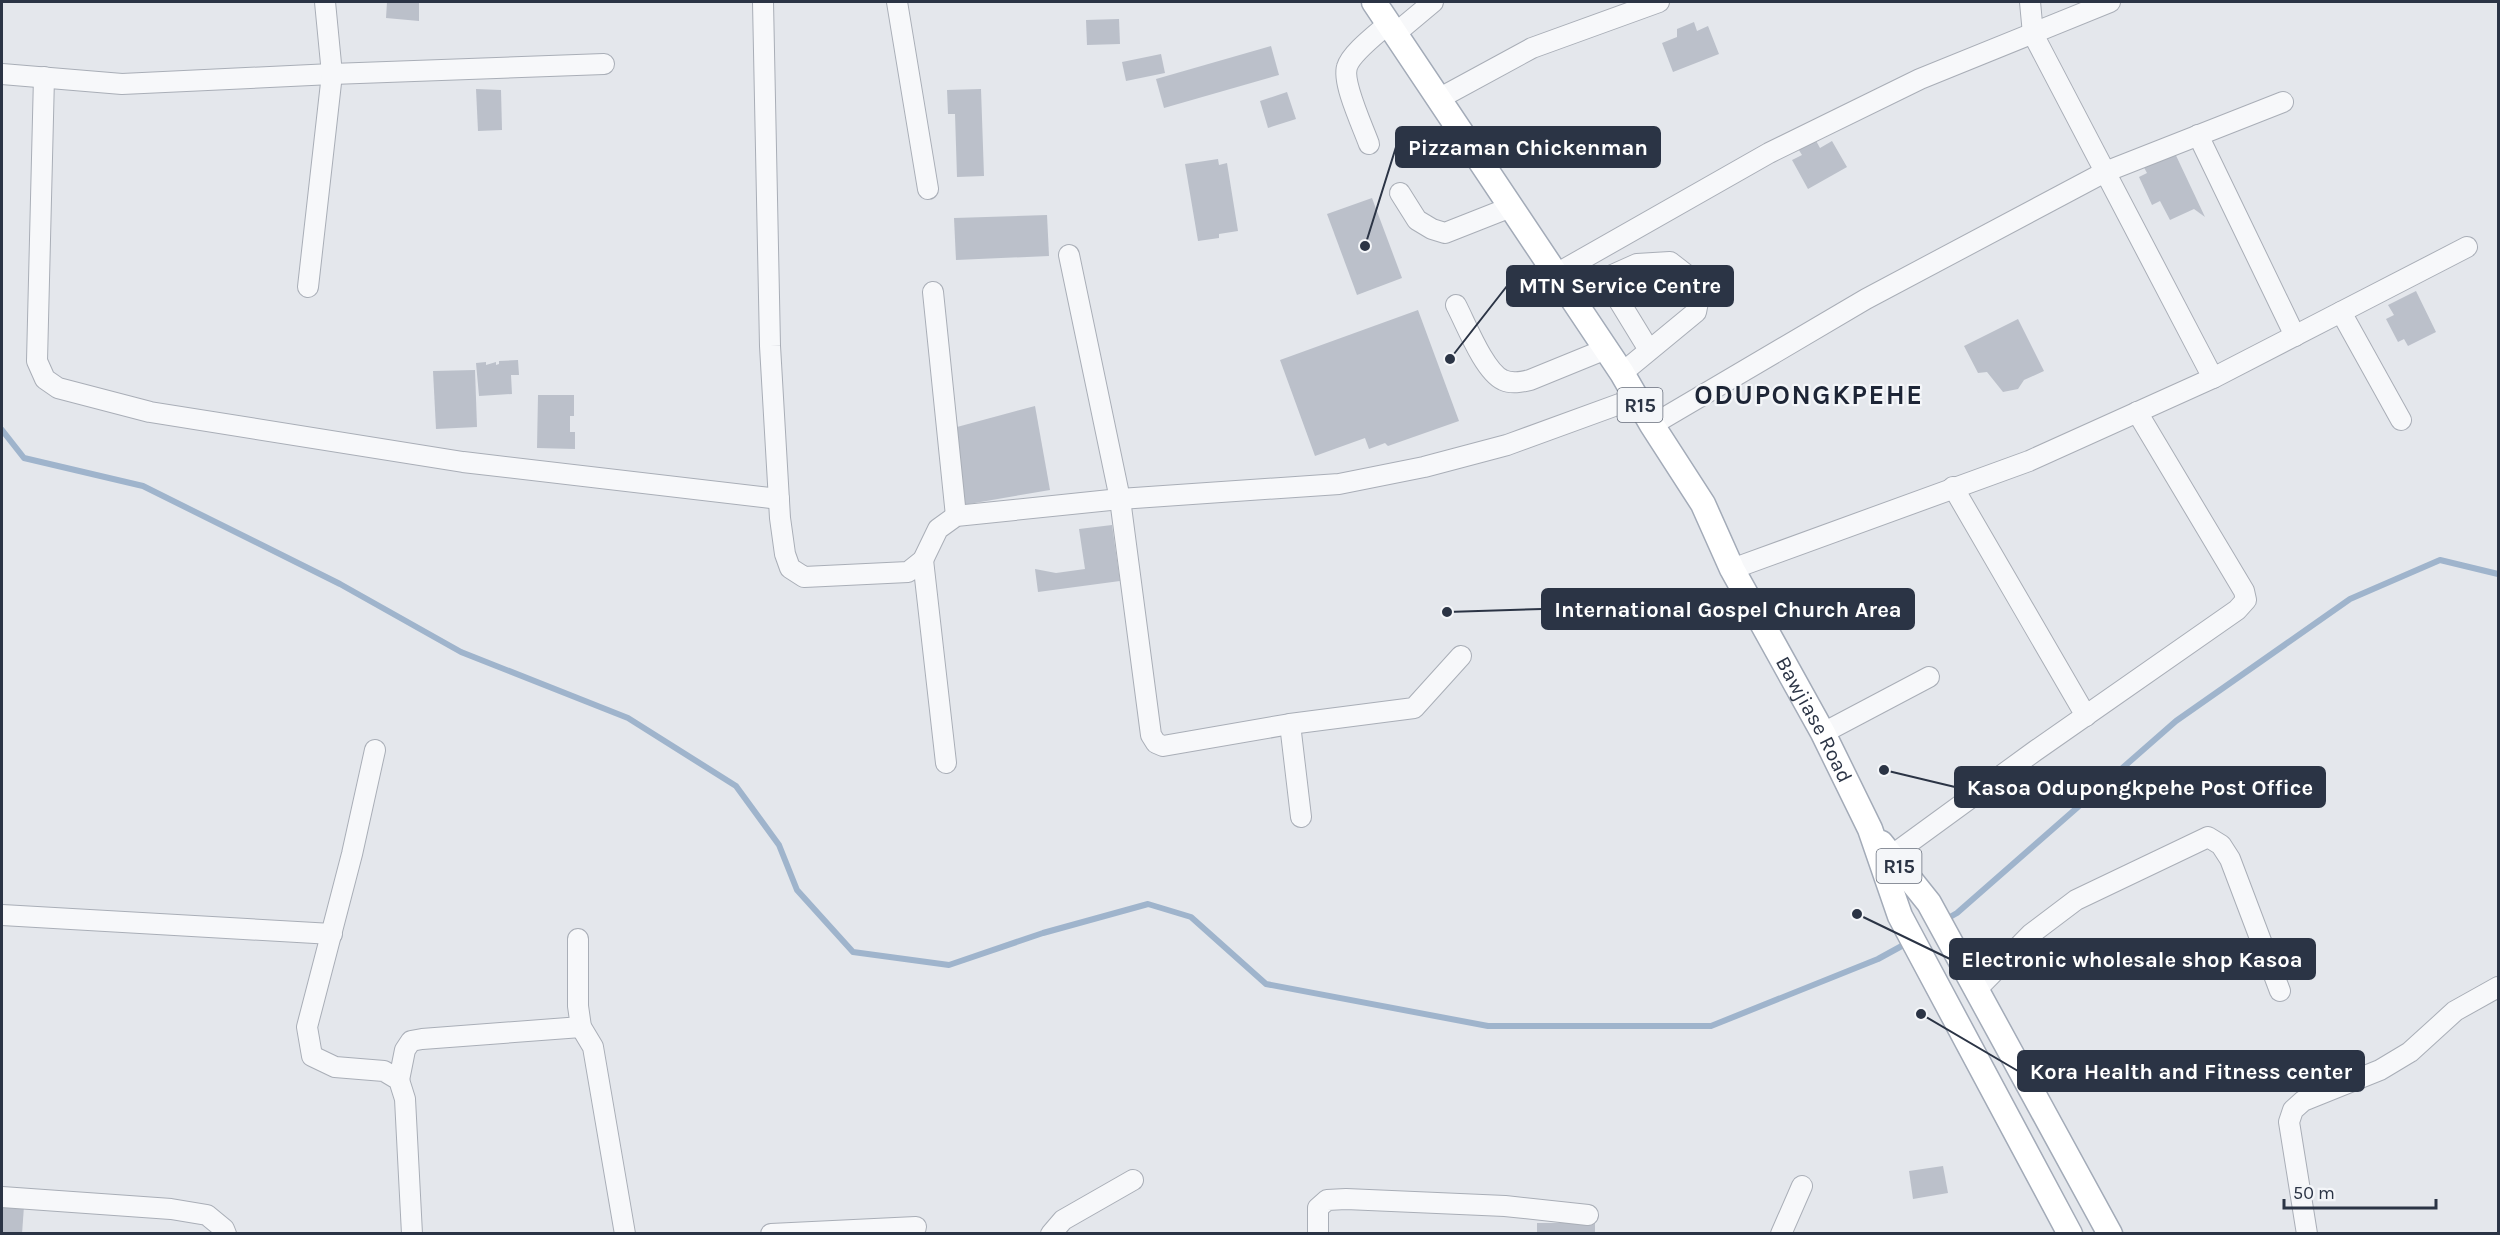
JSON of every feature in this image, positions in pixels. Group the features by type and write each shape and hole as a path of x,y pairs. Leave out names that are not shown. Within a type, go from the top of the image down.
{"main road":[{"name":"Bawjiase Road","path":"1374,2 1622,373 1652,425 1703,504 1732,570 1823,733 1870,829 1900,916 2070,1233"},
{"name":"Bawjiase Road","path":"1870,829 1929,903 2110,1233"}],"street":[{"path":"308,287 332,74 325,2"},
{"path":"763,2 770,346 779,499 785,554 790,568 804,578 908,572 923,560 938,529 956,516 1120,499 1339,484 1424,467 1507,446 1636,398"},
{"path":"897,2 928,189"},
{"path":"1369,144 1347,79 1346,68 1352,58 1392,28 1433,2"},
{"path":"1440,98 1532,48 1659,2"},
{"path":"2030,2 2033,34 2213,378"},
{"path":"1557,274 1769,153 1920,79 2110,2"},
{"path":"2,74 122,84 604,64"},
{"path":"44,77 37,361 45,379 58,388 150,412 452,460 779,499"},
{"path":"1652,425 1866,299 2105,172 2283,102"},
{"path":"2198,135 2295,336"},
{"path":"1400,193 1417,220 1432,229 1445,232 1511,207"},
{"path":"1732,570 2029,461 2213,378 2467,247"},
{"path":"1069,255 1120,499 1151,735 1156,743 1163,746 1290,724 1414,708 1461,656"},
{"path":"1570,294 1637,264 1670,262 1688,276 1699,297 1695,312 1622,373"},
{"path":"1605,279 1649,350"},
{"path":"933,292 956,516"},
{"path":"1456,305 1488,365 1499,378 1505,381 1519,383 1530,380 1606,349"},
{"path":"2341,312 2401,420"},
{"path":"1891,856 2237,610 2246,600 2244,591 2137,412"},
{"path":"1953,487 2086,716"},
{"path":"923,560 946,763"},
{"path":"1823,733 1929,677"},
{"path":"1290,724 1301,817"},
{"path":"375,750 332,934 307,1027 312,1056 335,1067 384,1071 399,1080"},
{"path":"1977,988 2031,933 2076,900 2208,837 2222,845 2230,859 2280,991"},
{"path":"2,915 332,934"},
{"path":"578,939 578,1006 581,1027 592,1047 625,1233"},
{"path":"2307,1233 2289,1122 2293,1110 2303,1101 2380,1070 2410,1052 2455,1011 2499,987"},
{"path":"412,1233 405,1099 399,1080 405,1050 411,1041 581,1027"},
{"path":"1051,1233 1063,1220 1133,1180"},
{"path":"1781,1233 1802,1186"},
{"path":"2,1197 171,1209 207,1215 226,1233"},
{"path":"1318,1233 1318,1208 1327,1200 1346,1198 1505,1206 1588,1215"},
{"path":"771,1233 916,1227"}],"building":[{"path":"387,2 419,2 419,21 386,18"},
{"path":"1119,19 1120,44 1087,45 1086,20"},
{"path":"1694,22 1697,31 1708,26 1719,54 1673,72 1662,43 1677,37 1677,29"},
{"path":"1271,46 1279,75 1164,108 1156,79"},
{"path":"1161,54 1165,73 1126,81 1122,62"},
{"path":"476,89 501,90 502,130 478,131"},
{"path":"981,89 984,176 957,177 955,114 948,114 947,90"},
{"path":"1287,92 1296,119 1268,128 1260,101"},
{"path":"1814,137 1820,148 1832,141 1847,167 1808,189 1792,160 1802,155 1797,147"},
{"path":"2172,147 2205,217 2194,209 2170,220 2160,201 2152,205 2139,177 2147,173 2141,162"},
{"path":"1218,159 1219,165 1227,163 1238,231 1219,234 1219,238 1198,241 1185,164"},
{"path":"1372,198 1402,278 1357,295 1327,214"},
{"path":"1047,215 1049,256 956,260 954,218"},
{"path":"2416,291 2436,332 2408,346 2404,339 2398,342 2386,319 2394,315 2388,305"},
{"path":"1418,310 1459,421 1388,446 1385,443 1369,449 1365,438 1315,456 1280,360"},
{"path":"2018,319 2044,371 2024,380 2018,389 2003,392 1987,372 1978,373 1964,346"},
{"path":"518,360 519,375 511,375 512,394 479,396 476,363 486,362 486,365 496,362 496,365 499,361"},
{"path":"475,370 477,427 436,429 433,371"},
{"path":"538,395 574,395 574,416 570,416 570,432 575,432 575,449 537,448"},
{"path":"1035,406 1050,490 963,505 957,427"},
{"path":"1112,525 1120,581 1038,592 1035,569 1056,573 1085,569 1079,529"},
{"path":"1943,1166 1948,1193 1913,1199 1909,1171"},
{"path":"2,1204 24,1206 22,1234 2,1234"},
{"path":"1537,1223 1595,1223 1595,1234 1537,1234"}],"waterway":[{"path":"2,430 24,458 143,486 340,584 461,652 628,718 736,786 779,845 797,890 853,952 949,965 1043,933 1148,904 1191,917 1266,984 1488,1026 1711,1026 1878,959 1909,942"},
{"path":"1943,921 1957,913 2176,721 2350,599 2440,560 2498,574"}],"place":[{"name":"Pizzaman Chickenman","path":"1365,246"},
{"name":"MTN Service Centre","path":"1450,359"},
{"name":"International Gospel Church Area","path":"1447,612"},
{"name":"Kasoa Odupongkpehe Post Office","path":"1884,770"},
{"name":"Electronic wholesale shop Kasoa","path":"1857,914"},
{"name":"Kora Health and Fitness center","path":"1921,1014"}],"district":[{"name":"ODUPONGKPEHE","path":"1809,395"}]}
